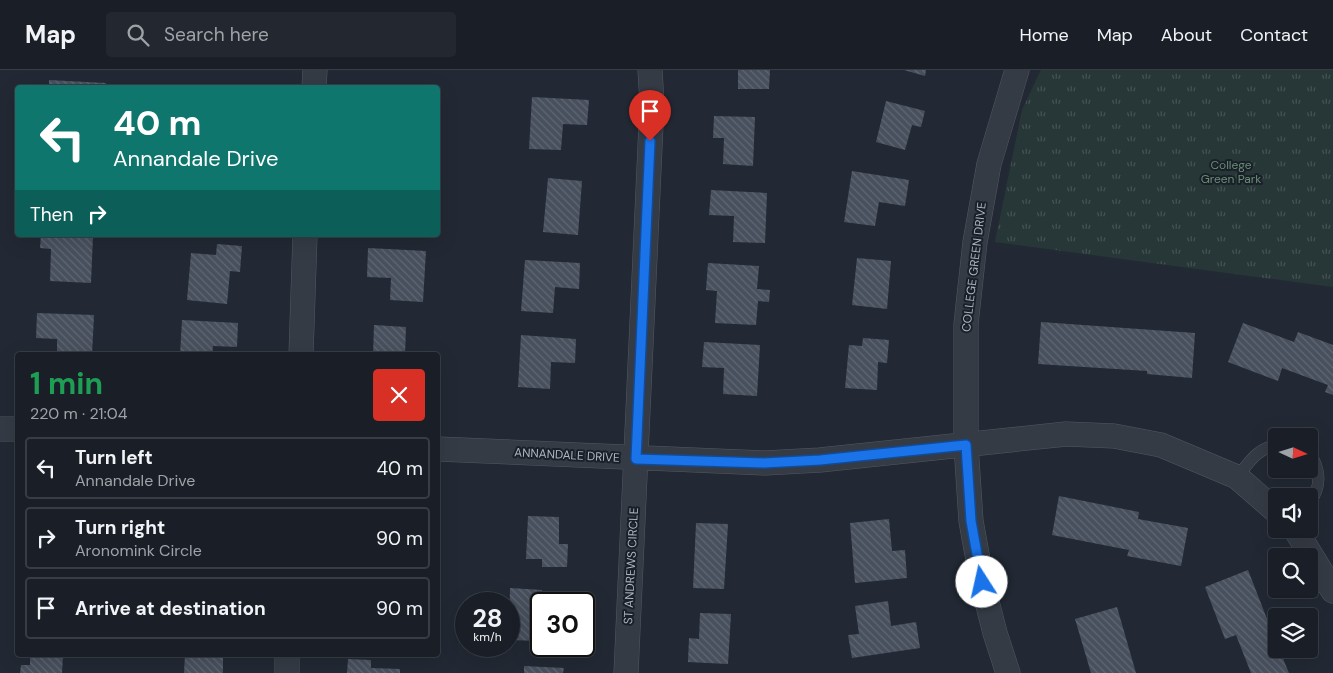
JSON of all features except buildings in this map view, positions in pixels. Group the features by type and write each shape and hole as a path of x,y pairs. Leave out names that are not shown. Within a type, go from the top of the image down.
{"street":[{"path":"314,85 315,70"},
{"name":"ST ANDREWS CIRCLE","path":"626,673 652,103 650,70"},
{"name":"COLLEGE GREEN DRIVE","path":"1008,673 995,633 982,582 971,521 966,445 966,324 975,242 988,164 1017,70"},
{"path":"301,352 305,237"},
{"path":"0,429 15,430"},
{"name":"ANNANDALE DRIVE","path":"440,449 764,463 820,460 1066,434 1114,436 1161,445 1237,477 1268,504"},
{"path":"1301,538 1333,591"},
{"path":"287,673 288,657"}],"lane":[{"path":"1237,477 1256,453 1268,448"},
{"path":"1317,488 1320,481 1318,467"}],"green space":[{"name":"College Green Park","path":"1041,70 1333,70 1333,287 995,242 1022,110"}],"route":[{"path":"650,141 636,459 764,463 820,460 966,445 971,521 982,582"}]}
